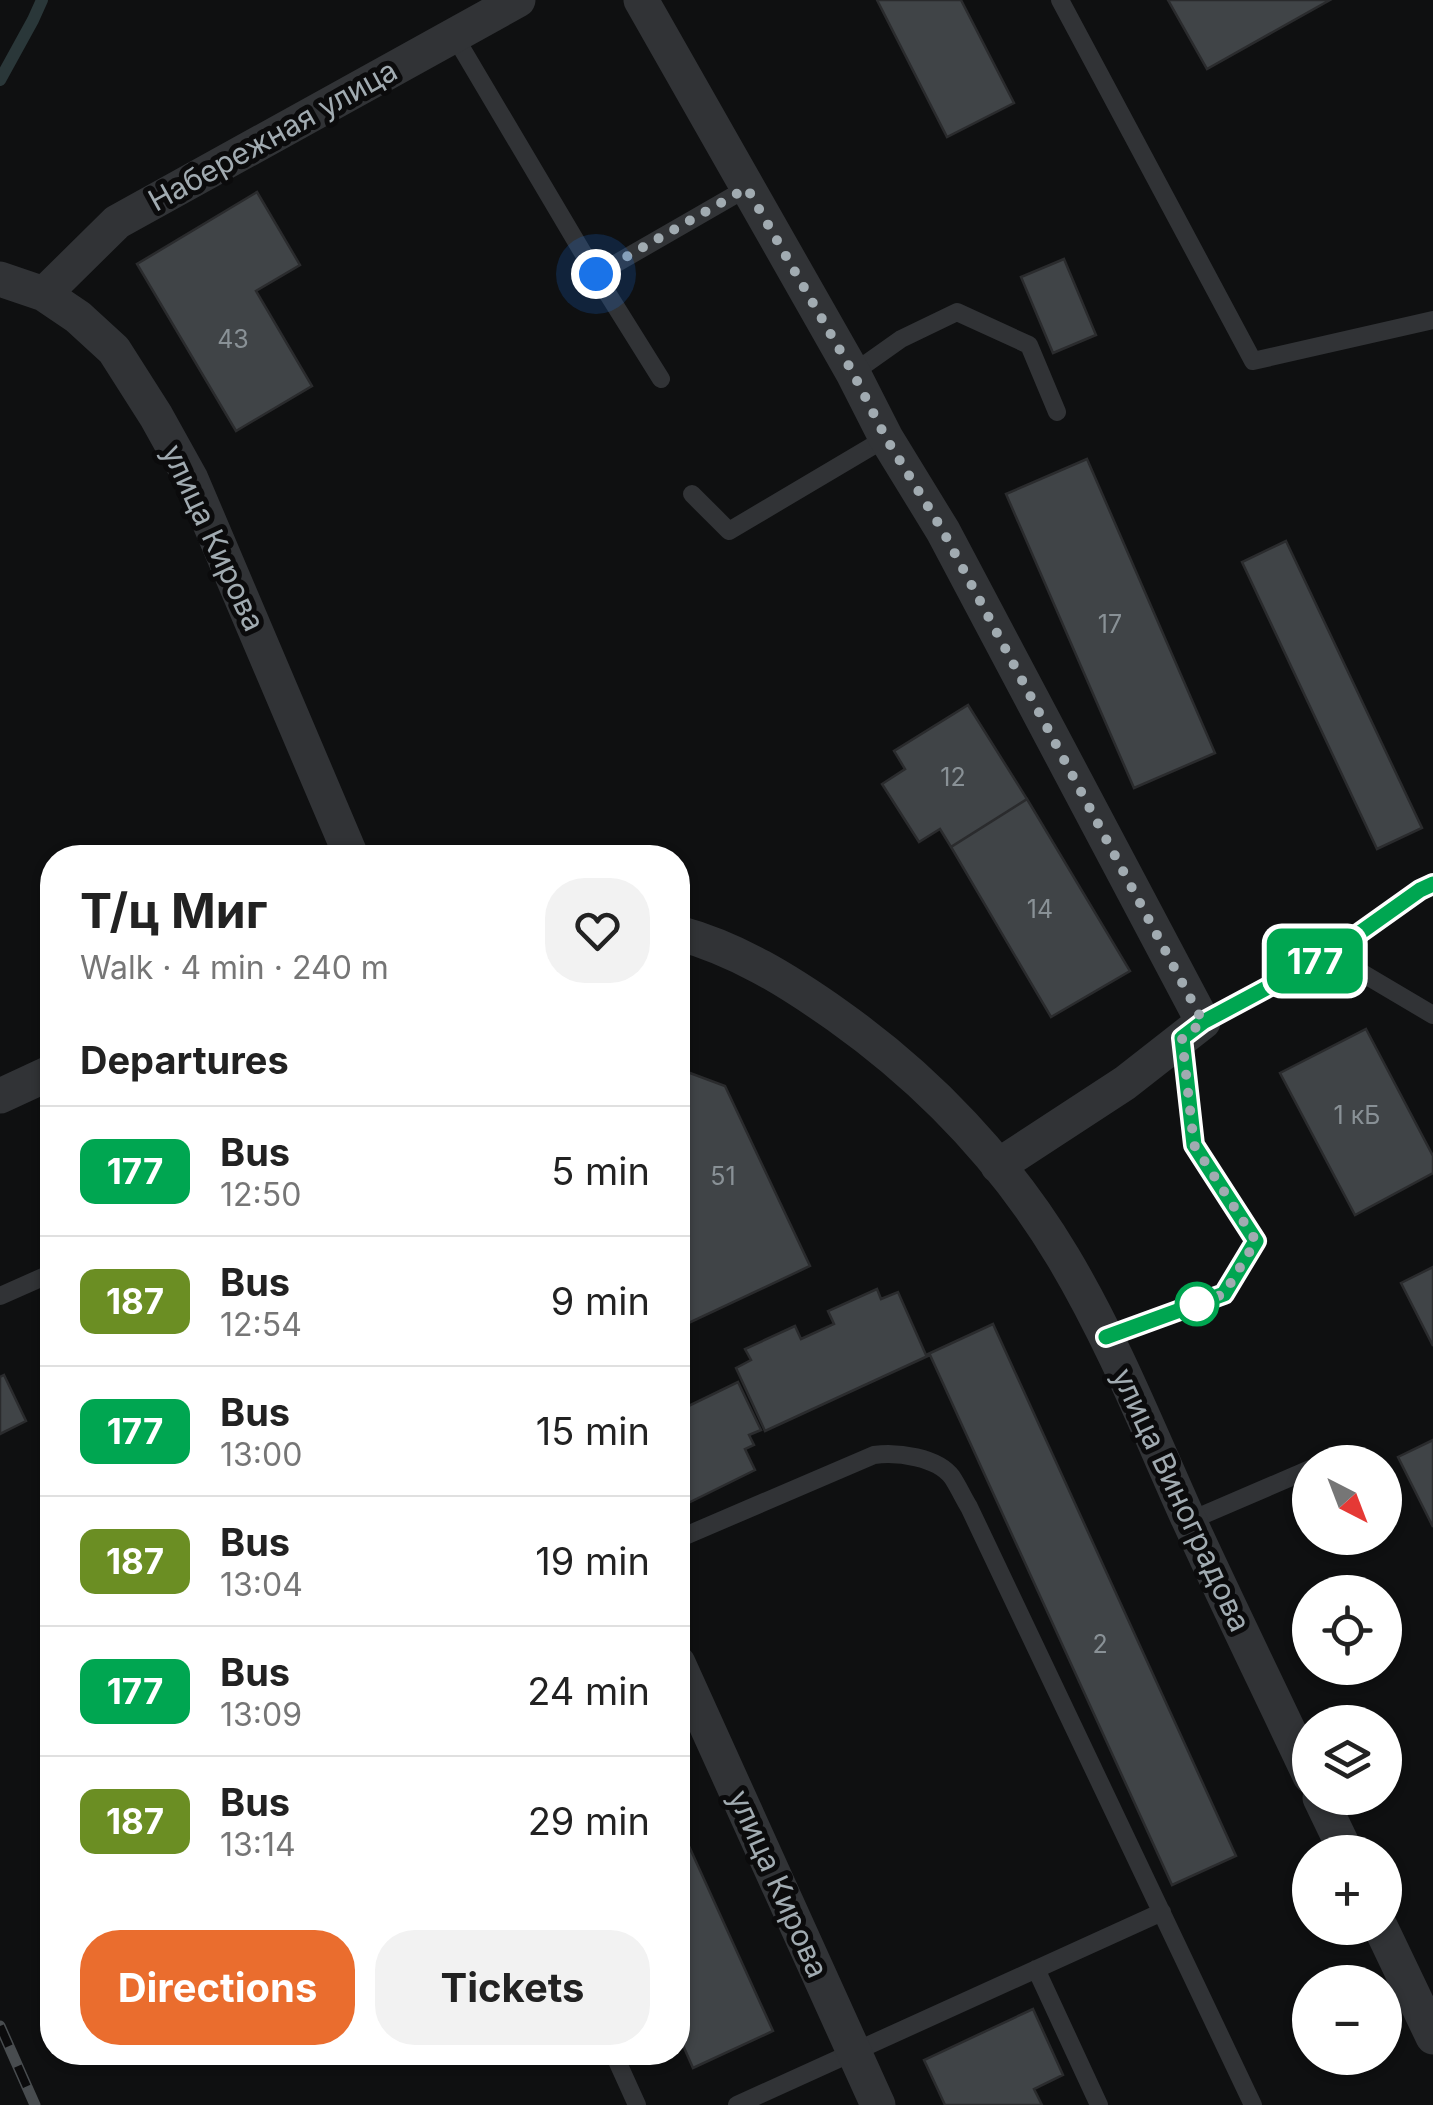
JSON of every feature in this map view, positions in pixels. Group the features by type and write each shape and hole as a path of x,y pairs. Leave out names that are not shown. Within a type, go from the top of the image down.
{"street":[{"name":"Набережная улица","path":"44,294 117,222 518,0"},
{"path":"640,0 853,373 886,438 943,531 1193,1030 1126,1083 998,1166"},
{"name":"улица Кирова","path":"0,280 44,294 78,317 114,350 156,416 191,479 346,845"},
{"name":"улица Виноградова","path":"690,936 750,960 858,1030 973,1134 1020,1192 1063,1258 1106,1337 1292,1738"},
{"path":"0,1096 40,1078"},
{"name":"улица Кирова","path":"690,1689 878,2105"},
{"path":"1390,1945 1433,2037"}],"lane":[{"path":"1060,0 1254,361 1433,320"},
{"path":"455,36 661,380"},
{"path":"596,274 747,188"},
{"path":"853,373 901,339 957,312 1029,345 1057,412"},
{"path":"692,494 729,531 886,438"},
{"path":"1106,1337 1224,1294 1256,1241 1194,1145 1193,1030 1330,954 1433,884"},
{"path":"1330,954 1433,1015"},
{"path":"0,1296 40,1278"},
{"path":"690,1534 874,1454 895,1452 920,1458 949,1473 1253,2105"},
{"path":"1190,1521 1292,1477"},
{"path":"737,2105 1162,1912"},
{"path":"1036,1969 1099,2105"},
{"path":"619,2065 638,2105"}],"building":[{"path":"877,0 961,0 1014,103 947,137"},
{"path":"1168,0 1330,0 1207,69"},
{"path":"257,192 300,265 256,291 312,386 236,431 137,264"},
{"path":"1064,259 1096,335 1053,353 1021,277"},
{"path":"1087,459 1215,753 1134,788 1006,494"},
{"path":"1286,541 1422,828 1377,849 1242,562"},
{"path":"968,705 1027,799 951,847 940,829 919,842 882,784 905,769 894,751"},
{"path":"1027,799 1130,971 1051,1017 951,847"},
{"path":"1366,1029 1433,1156 1433,1173 1355,1215 1280,1073"},
{"path":"690,1073 725,1086 810,1266 690,1322"},
{"path":"1433,1267 1433,1346 1401,1283"},
{"path":"877,1289 881,1299 898,1292 926,1355 993,1324 1236,1856 1172,1885 930,1355 765,1431 736,1368 751,1360 745,1349 795,1326 801,1339 834,1324 828,1311"},
{"path":"4,1375 26,1421 0,1434 0,1377"},
{"path":"738,1382 761,1430 749,1435 754,1445 745,1449 755,1470 690,1502 690,1405"},
{"path":"1433,1440 1433,1527 1402,1465 1402,1455"},
{"path":"690,1848 773,2031 693,2068 690,2061"},
{"path":"1033,2009 1063,2075 1034,2089 1042,2105 945,2105 924,2060"}],"waterway":[{"path":"0,80 42,0"}],"railway":[{"path":"0,2026 35,2105"}],"bus line":[{"name":"177","path":"1106,1337 1224,1294 1256,1241 1194,1145 1182,1038 1203,1022 1330,954 1433,884"}],"route":[{"path":"596,274 747,188 886,438 943,531 1203,1022 1182,1038 1194,1145 1256,1241 1224,1294 1194,1305 1197,1304"}]}
